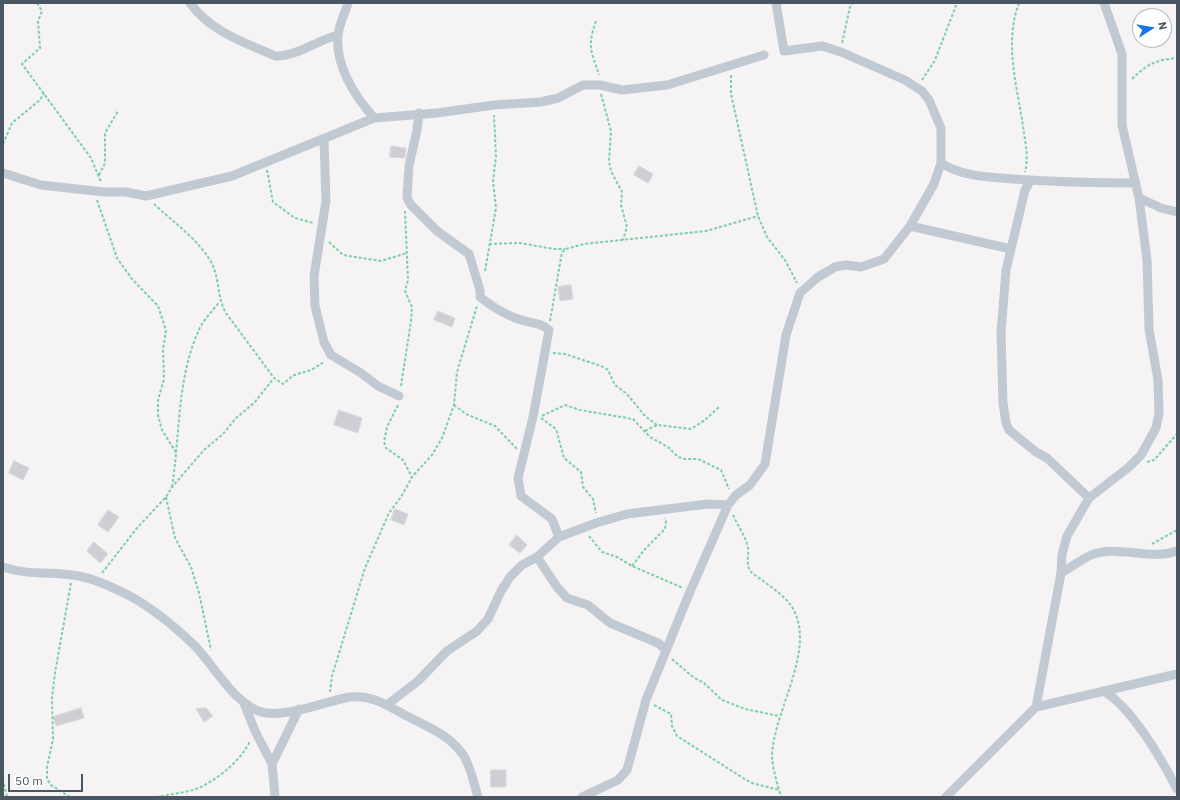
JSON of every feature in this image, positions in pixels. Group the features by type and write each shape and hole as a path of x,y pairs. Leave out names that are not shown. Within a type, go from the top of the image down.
{"street":[{"path":"190,3 199,15 219,31 276,56 284,56 323,38 338,35"},
{"path":"348,3 338,35 338,51 343,71 365,108 374,118"},
{"path":"582,797 618,780 627,770 646,700 689,594 728,505 736,495 750,484 765,464 786,335 800,293 818,277 835,267 846,265 861,267 884,259 910,226 934,184 941,163 941,128 929,100 922,91 905,80 841,52 822,46 784,51 776,3"},
{"path":"1036,707 1061,573 1062,554 1067,536 1089,498 1129,467 1141,455 1156,428 1159,413 1158,380 1148,329 1147,260 1139,198 1122,125 1122,54 1104,3"},
{"path":"3,173 41,186 104,192 126,192 146,196 232,176 374,118 419,113 437,113 494,105 541,102 558,98 583,85 600,85 622,90 667,85 764,55"},
{"path":"419,113 417,130 408,166 407,198 411,205 437,232 469,254 480,290 480,297 499,312 525,321 542,324 549,330 524,458 518,478 521,496 552,520 559,537"},
{"path":"324,139 326,201 314,276 315,306 324,342 331,355 362,372 378,386 399,396"},
{"path":"941,163 952,170 977,176 1026,180 1136,182"},
{"path":"1026,180 1006,270 1001,333 1003,403 1006,423 1009,430 1036,452 1047,458 1089,498"},
{"path":"1139,198 1161,208 1177,212"},
{"path":"910,226 1011,249"},
{"path":"388,704 418,681 446,651 477,631 488,619 501,591 510,577 522,565 537,556 559,537 596,522 627,514 708,504 728,505"},
{"path":"1061,573 1091,555 1103,552 1153,555 1177,551"},
{"path":"537,556 557,587 567,598 588,605 610,623 658,644 665,652"},
{"path":"3,567 31,573 72,575 96,580 148,606 173,625 196,647 244,703 257,711 266,713 280,713 360,696 388,704 407,716 428,725 449,740 464,756 478,797"},
{"path":"946,797 1036,707 1177,674"},
{"path":"1104,691 1113,697 1144,733 1177,789"},
{"path":"244,703 255,730 272,764 275,797"},
{"path":"272,764 299,709"}],"path":[{"path":"37,3 42,11 38,21 40,48 22,64 91,158 99,175 104,192"},
{"path":"841,52 843,34 850,7 853,3"},
{"path":"916,88 935,60 957,3"},
{"path":"1019,3 1012,30 1013,57 1026,146 1026,180"},
{"path":"596,21 590,40 591,50 603,104 611,131 609,161 610,172 622,192 621,205 627,227 623,240"},
{"path":"1123,89 1146,65 1163,59 1177,58"},
{"path":"738,62 730,79 731,94 758,216 767,237 785,260 797,280 800,293"},
{"path":"3,144 12,123 40,100 44,94"},
{"path":"484,274 496,208 493,181 496,156 494,105"},
{"path":"99,175 105,164 105,133 118,111"},
{"path":"263,164 267,172 273,202 295,218 322,230 343,255 381,261 407,253"},
{"path":"93,190 117,258 132,279 158,306 166,330 163,350 164,379 158,400 158,415 162,430 177,454"},
{"path":"146,196 202,249 212,265 217,279 219,302 226,314 274,378 283,384 294,375 311,370 331,355"},
{"path":"407,198 405,214 408,280 405,291 412,307 397,408 387,427 384,442 386,448 403,460 412,477"},
{"path":"489,244 520,243 554,249 566,249 584,244 706,231 758,216"},
{"path":"549,330 562,252 566,249"},
{"path":"329,702 332,676 365,568 389,512 401,497 412,477 432,455 442,438 454,405 457,372 480,297"},
{"path":"172,487 177,454 182,388 198,331 219,302"},
{"path":"545,353 565,354 601,366 608,370 616,385 627,394 645,416 657,425 691,429 720,406"},
{"path":"96,580 137,528 166,497 172,487 204,450 223,434 236,418 254,403 274,378"},
{"path":"454,405 466,414 495,426 524,458"},
{"path":"596,522 593,499 583,487 580,472 564,458 556,429 540,417 565,405 580,410 633,419 650,438 668,447 678,456 685,459 698,459 721,470 726,487 736,495"},
{"path":"645,432 657,425"},
{"path":"1129,467 1154,460 1177,434"},
{"path":"166,497 175,538 191,567 200,593 211,647 211,666"},
{"path":"728,505 744,536 748,549 748,567 750,571 785,599 792,607 800,632 798,659 779,716 772,758 781,797"},
{"path":"632,566 645,549 665,529 666,521 660,511"},
{"path":"582,527 602,552 617,557 632,566 685,589 689,594"},
{"path":"1149,546 1177,530"},
{"path":"70,797 51,785 48,779 47,767 53,740 52,698 55,673 72,575"},
{"path":"665,652 693,677 704,683 722,700 745,709 779,716"},
{"path":"646,700 671,714 672,726 677,736 752,783 779,790"},
{"path":"156,797 193,790 207,783 240,758 255,730"},
{"path":"3,779 7,797"}],"building":[{"path":"391,146 406,148 405,158 390,157"},
{"path":"639,166 653,174 648,183 634,175"},
{"path":"571,285 573,299 560,301 558,287"},
{"path":"438,311 455,318 452,327 434,320"},
{"path":"339,410 362,418 358,433 334,425"},
{"path":"14,461 29,468 23,480 9,473"},
{"path":"395,509 408,514 404,525 391,520"},
{"path":"108,510 119,517 108,532 98,525"},
{"path":"517,535 527,545 520,553 509,545"},
{"path":"94,542 108,554 100,563 87,551"},
{"path":"81,708 84,718 56,726 53,717"},
{"path":"206,708 213,716 204,722 196,709"},
{"path":"491,770 506,770 506,787 491,787"}]}
